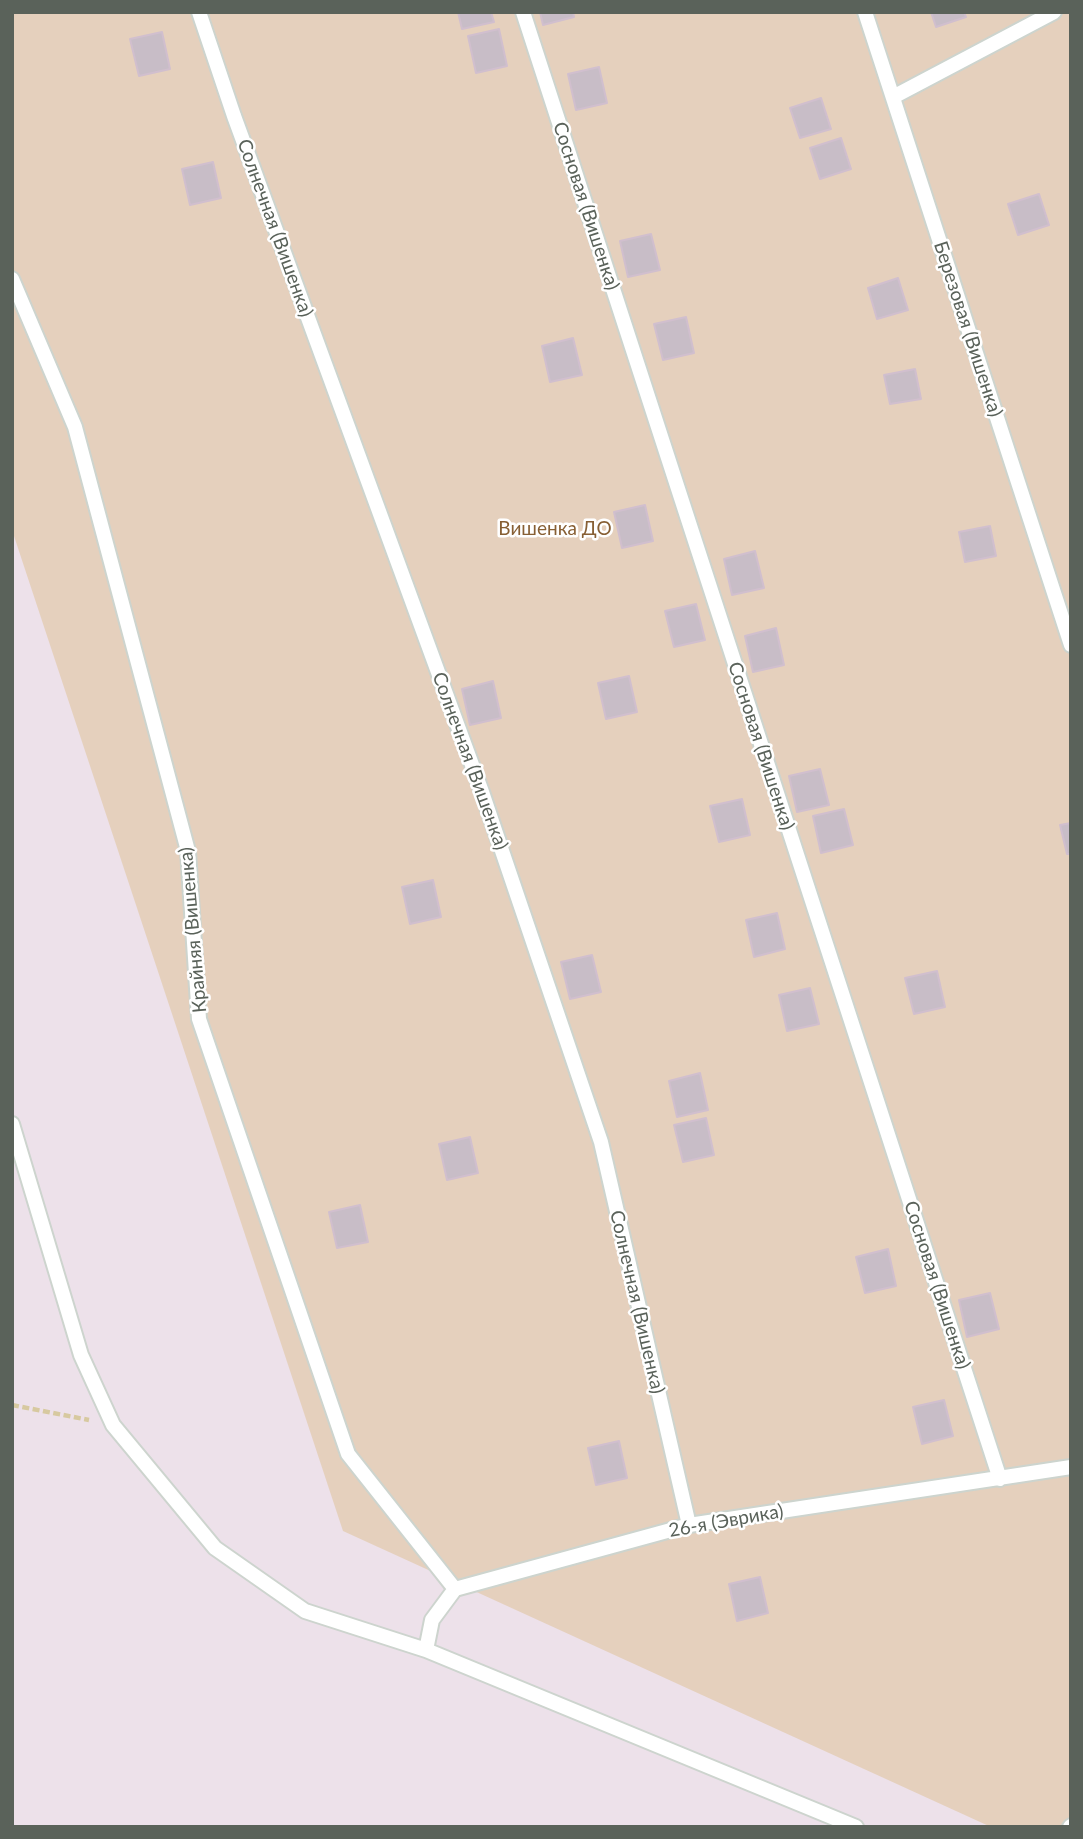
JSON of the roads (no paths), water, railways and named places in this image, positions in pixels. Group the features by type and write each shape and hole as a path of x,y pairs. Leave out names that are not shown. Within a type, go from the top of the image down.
{"lane":[{"name":"Солнечная (Вишенка)","path":"199,12 234,117 482,792 601,1142 689,1525"},
{"name":"Сосновая (Вишенка)","path":"523,12 1000,1479"},
{"name":"Березовая (Вишенка)","path":"865,12 1071,645"},
{"path":"893,97 1054,12"},
{"name":"Крайняя (Вишенка)","path":"12,279 75,427 188,851 199,1019 348,1454 455,1589"},
{"path":"12,1124 81,1355 113,1425 215,1548 304,1611 426,1650 856,1827"},
{"name":"26-я (Эврика)","path":"455,1589 689,1525 1071,1467"},
{"path":"426,1650 432,1620 455,1589"}],"park label":[{"name":"Вишенка ДО","path":"555,529"}]}
